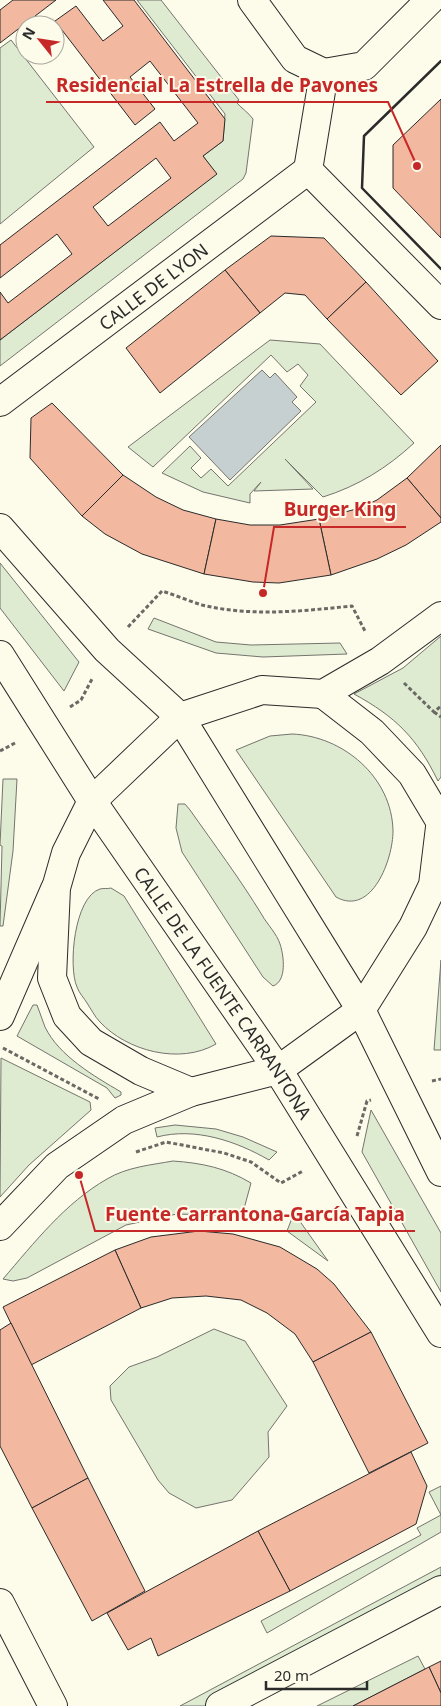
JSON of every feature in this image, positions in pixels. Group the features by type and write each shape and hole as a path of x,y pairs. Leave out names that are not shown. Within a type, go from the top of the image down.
{"main road":[{"path":"252,0 295,59 324,73 364,66 430,0"},
{"path":"324,73 308,170 441,305"},
{"name":"CALLE DE LYON","path":"0,402 308,170"},
{"path":"0,528 107,650 180,717 361,1010 441,1172"},
{"path":"0,1016 56,888 66,853 92,801 180,717 262,690 323,694 380,661 441,616"},
{"name":"CALLE DE LA FUENTE CARRANTONA","path":"0,655 46,725 92,801 278,1070 441,1333"},
{"path":"0,1226 57,1166 124,1120 191,1092 278,1070 361,1010 413,927 433,885 440,820 412,774 372,732 323,694"},
{"path":"56,888 52,978 67,1016 91,1042 142,1071 191,1092"},
{"path":"220,1706 441,1590"},
{"path":"0,1603 53,1706"}],"path":[{"path":"0,751 46,725 81,700 107,650 162,591 202,604 241,611 288,613 352,606 380,661 441,718"},
{"path":"434,712 441,706"},
{"path":"0,1046 98,1098 124,1120 134,1153 166,1142 217,1152 251,1162 282,1183 331,1155 358,1135 367,1101 400,1089 441,1079"}],"green space":[{"path":"137,0 161,0 239,100 236,102 253,119 246,173 243,179 0,366 0,340 216,174 203,156 223,141 225,114"},
{"path":"11,40 15,45 15,65 30,65 94,147 0,224 0,48"},
{"path":"270,340 320,344 414,443 372,475 336,493 323,497 285,459 313,489 254,491 261,482 250,494 250,503 203,492 162,473 190,446 201,458 191,468 201,478 211,469 228,486 316,402 300,386 308,375 298,364 287,372 271,355 153,467 128,447"},
{"path":"0,563 79,662 64,691 0,608"},
{"path":"154,618 216,642 251,645 340,643 347,654 263,657 216,653 148,629"},
{"path":"441,636 441,777 438,781 422,752 404,730 382,711 354,694 403,668"},
{"path":"292,734 329,742 346,751 374,777 384,793 390,811 393,831 392,843 389,856 378,882 370,892 360,899 349,901 336,897 236,750 270,736"},
{"path":"3,779 17,779 13,851 3,926 0,926 2,846 0,845"},
{"path":"178,804 185,804 190,810 279,940 283,968 281,979 273,986 263,977 182,852 176,828"},
{"path":"111,888 124,896 216,1044 186,1054 155,1052 124,1041 111,1032 95,1015 77,987 74,977 73,949 79,918 84,905 91,895 100,889"},
{"path":"441,960 441,1050 434,1050"},
{"path":"33,1005 37,1005 45,1027 59,1047 78,1064 121,1092 121,1095 115,1098 107,1088 17,1036"},
{"path":"1,1058 90,1102 91,1110 29,1165 0,1197"},
{"path":"371,1110 441,1233 441,1292 362,1152"},
{"path":"175,1125 216,1129 243,1137 277,1152 269,1160 243,1147 215,1138 186,1134 171,1134 157,1137 155,1128"},
{"path":"173,1161 213,1167 251,1183 242,1216 177,1214 126,1225 27,1278 13,1281 3,1279 51,1224 92,1189 107,1179 123,1172"},
{"path":"294,1213 328,1261 287,1231"},
{"path":"214,1329 245,1341 287,1406 268,1432 269,1457 232,1500 196,1508 169,1493 158,1480 111,1400 110,1386 129,1367 157,1357"},
{"path":"441,1486 441,1515 429,1492"},
{"path":"441,1515 441,1532 267,1633 261,1621 421,1535 417,1528"},
{"path":"441,1567 441,1600 239,1706 180,1706"},
{"path":"418,1656 425,1669 353,1706 317,1706"}],"shaded area":[{"path":"262,370 270,378 275,373 297,397 292,402 301,411 230,480 189,437"}],"building":[{"path":"13,0 56,0 36,15 15,15 15,31 0,43 0,10"},
{"path":"103,0 134,0 225,119 223,141 203,156 217,174 0,340 0,292 8,303 72,254 57,234 0,278 0,245 160,122 174,141 198,123 150,61 130,77 155,109 135,125 65,34 65,15 63,15 76,6 103,41 123,26","holes":["156,158 171,178 108,226 93,207"]},
{"path":"441,99 441,238 393,188 393,145"},
{"path":"271,236 324,238 366,282 327,319 305,295 285,293 260,313 225,270"},
{"path":"225,270 260,313 160,393 126,348"},
{"path":"366,282 438,361 401,395 327,319"},
{"path":"52,403 123,475 82,516 30,458 31,418"},
{"path":"441,445 441,518 407,478"},
{"path":"123,475 156,497 183,510 216,519 204,574 142,554 105,534 82,516"},
{"path":"407,478 441,518 441,522 406,545 377,559 331,575 319,519 360,508 377,500"},
{"path":"216,519 250,525 280,525 319,519 331,575 279,583 253,582 204,574"},
{"path":"199,1231 233,1234 280,1247 317,1269 334,1284 371,1332 313,1362 295,1334 267,1313 241,1300 206,1296 172,1298 141,1308 115,1250 151,1237"},
{"path":"115,1250 141,1308 31,1365 3,1307"},
{"path":"11,1323 88,1478 32,1508 0,1446 0,1330"},
{"path":"371,1332 428,1443 369,1473 313,1362"},
{"path":"411,1452 427,1486 416,1524 290,1591 258,1531"},
{"path":"88,1478 145,1591 92,1621 32,1508"},
{"path":"258,1531 290,1591 158,1656 151,1638 128,1650 107,1613"},
{"path":"441,1661 441,1693 429,1667"},
{"path":"429,1667 441,1693 441,1706 353,1706"}],"wall":[{"path":"441,61 364,136 362,188 441,269"}],"place":[{"name":"Residencial La Estrella de Pavones","path":"417,166"},
{"name":"Burger King","path":"263,593"},
{"name":"Fuente Carrantona-García Tapia","path":"79,1175"}]}
